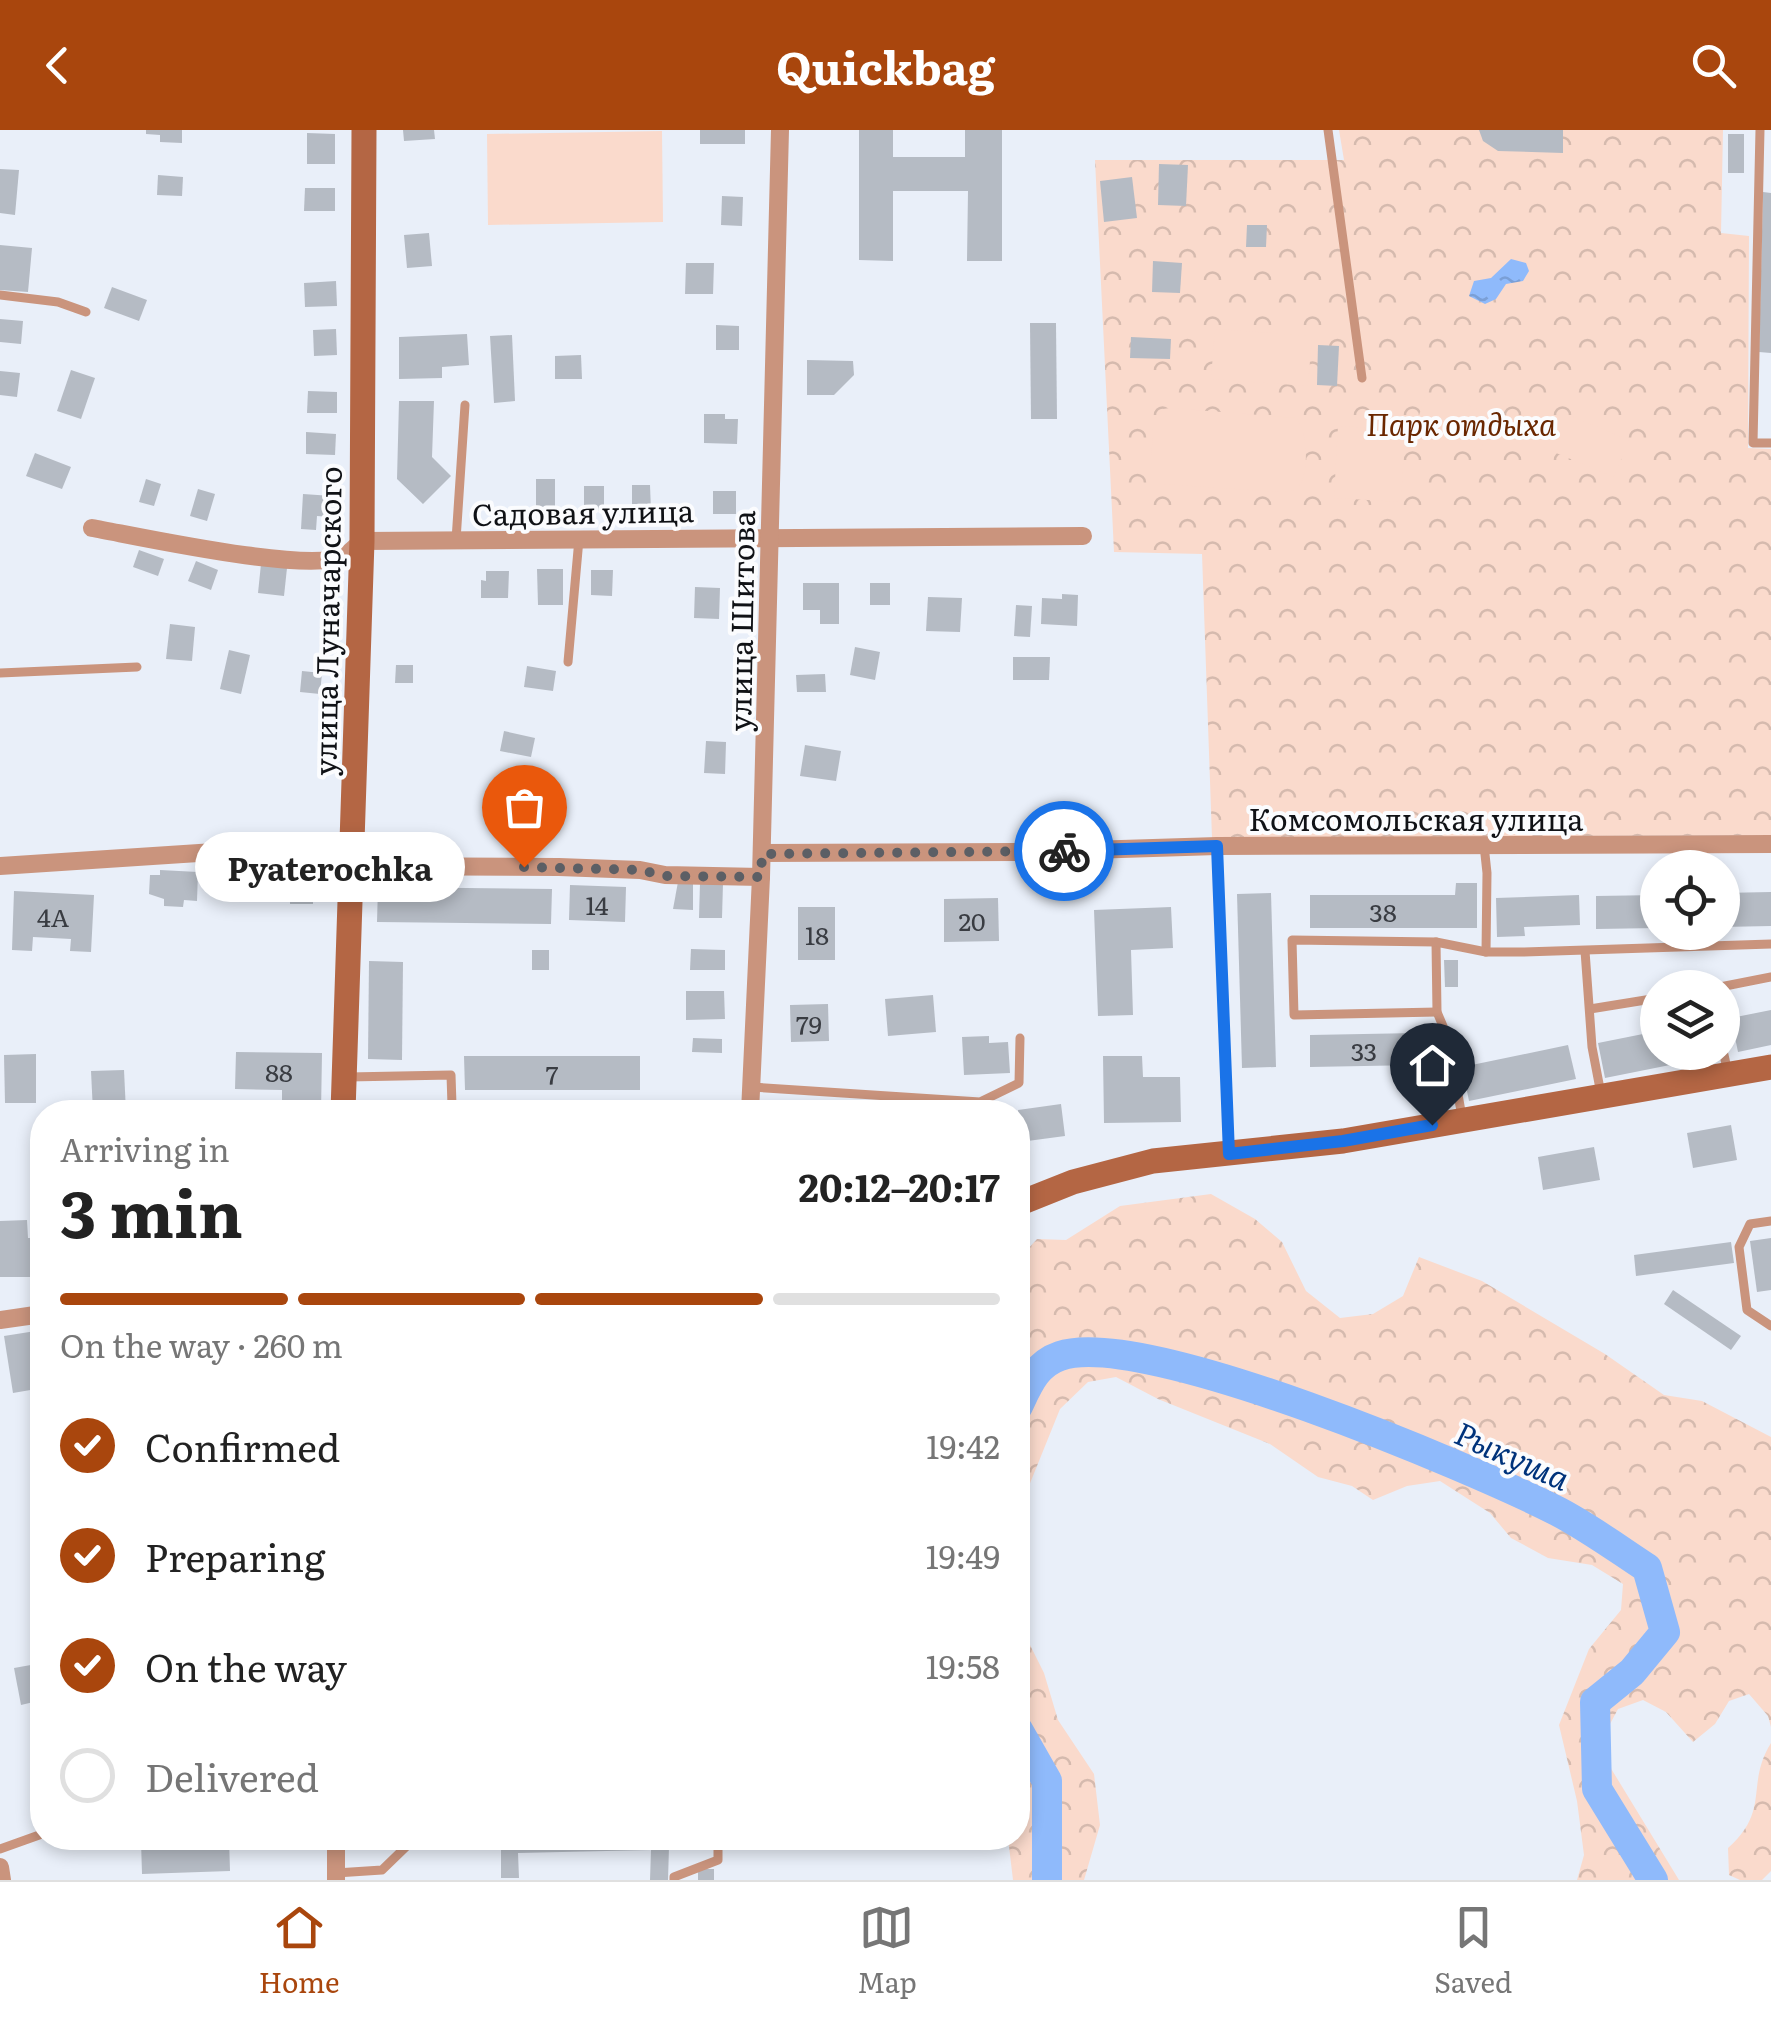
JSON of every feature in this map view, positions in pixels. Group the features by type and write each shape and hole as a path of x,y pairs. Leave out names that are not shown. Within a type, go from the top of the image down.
{"street":[{"name":"улица Луначарского","path":"343,1100 362,542 364,130"},
{"name":"улица Шитова","path":"751,1100 762,854 780,130"},
{"name":"Садовая улица","path":"92,528 227,552 304,560 342,558 362,542 1084,536"},
{"name":"Комсомольская улица","path":"762,854 1217,846 1771,844"},
{"path":"0,866 352,855 640,870 665,876 761,877"},
{"path":"1030,1199 1074,1182 1153,1161 1343,1141 1771,1068"},
{"path":"0,1320 30,1316"},
{"path":"336,1850 336,1876"},
{"path":"0,1867 2,1880"}],"lane":[{"path":"1328,130 1362,378"},
{"path":"1760,130 1753,443 1771,443"},
{"path":"0,295 58,302 86,312"},
{"path":"456,540 464,405"},
{"path":"568,662 580,539"},
{"path":"0,673 137,667"},
{"path":"1484,845 1486,952"},
{"path":"1217,846 1229,1154"},
{"path":"1436,1012 1294,1015 1292,940 1436,942 1486,952 1771,944"},
{"path":"1436,942 1436,1012 1448,1038 1462,1119"},
{"path":"1585,951 1592,1046 1602,1097"},
{"path":"1740,983 1771,977"},
{"path":"1590,1009 1640,1001"},
{"path":"984,1100 1019,1083 1020,1038"},
{"path":"1728,1070 1729,1074"},
{"path":"344,1077 451,1075 452,1100"},
{"path":"752,1086 952,1100"},
{"path":"1771,1221 1750,1224 1739,1246 1747,1310 1771,1326"},
{"path":"0,1849 30,1838"},
{"path":"336,1876 382,1870 403,1850"},
{"path":"674,1880 674,1876 718,1860 718,1850"}],"green space":[{"name":"Парк отдыха","path":"1339,130 1723,130 1721,233 1749,236 1748,448 1771,449 1771,835 1212,838 1202,554 1114,552 1095,160 1344,160"},
{"path":"662,131 663,222 488,225 487,134"},
{"path":"1215,329 1312,336 1308,386 1211,379"},
{"path":"1426,392 1492,413 1481,450 1415,429"},
{"path":"1163,409 1296,418 1305,442 1306,464 1301,483 1293,490 1281,492 1163,484 1151,472 1153,421"},
{"path":"1559,411 1629,440 1614,477 1544,448"},
{"path":"1338,426 1405,430 1401,502 1334,498"},
{"path":"1211,1194 1255,1219 1282,1242 1306,1291 1340,1318 1373,1314 1403,1296 1419,1257 1482,1281 1605,1354 1664,1395 1702,1401 1771,1437 1771,1727 1768,1716 1749,1694 1729,1701 1715,1724 1693,1742 1666,1712 1643,1700 1618,1709 1610,1724 1604,1757 1679,1880 1577,1880 1584,1855 1577,1801 1559,1725 1589,1649 1621,1610 1623,1584 1592,1565 1548,1558 1511,1538 1490,1513 1440,1481 1407,1486 1373,1500 1352,1486 1318,1477 1270,1444 1158,1399 1116,1377 1088,1382 1060,1409 1030,1483 1030,1247 1037,1239 1066,1240 1120,1206"},
{"path":"1030,1645 1044,1673 1058,1720 1094,1774 1100,1825 1084,1880 1013,1880 1009,1850 1030,1850"},
{"path":"1771,1743 1771,1871 1762,1880 1740,1880 1729,1875 1728,1848 1741,1834 1754,1809 1759,1772"}],"water":[{"path":"1511,259 1526,263 1529,271 1523,281 1506,284 1496,299 1485,304 1469,296 1474,281 1491,278"}],"building":[{"path":"146,130 182,130 182,143 160,142 160,135 146,134"},
{"path":"403,130 434,130 435,139 404,141"},
{"path":"700,130 745,130 745,144 700,144"},
{"path":"859,130 893,130 893,157 965,157 965,130 1002,130 1002,261 967,261 968,191 893,191 893,261 859,260"},
{"path":"1479,130 1563,130 1563,153 1498,151 1483,141"},
{"path":"307,133 335,134 335,164 307,164"},
{"path":"1728,134 1744,134 1744,173 1728,173"},
{"path":"1159,164 1188,165 1186,206 1158,205"},
{"path":"0,169 19,170 15,215 0,213"},
{"path":"158,175 183,177 182,196 157,195"},
{"path":"1132,177 1137,218 1104,222 1100,181"},
{"path":"305,188 335,188 335,211 304,211"},
{"path":"1763,192 1771,193 1771,353 1759,352"},
{"path":"722,196 743,197 742,226 721,225"},
{"path":"1247,225 1267,225 1266,247 1246,247"},
{"path":"429,233 432,266 407,268 404,235"},
{"path":"0,245 32,248 28,292 0,290"},
{"path":"1153,261 1182,263 1180,293 1152,292"},
{"path":"686,263 714,263 713,294 685,294"},
{"path":"336,281 337,306 305,307 304,283"},
{"path":"112,287 147,300 139,321 104,308"},
{"path":"0,319 23,321 21,344 0,342"},
{"path":"1030,323 1056,323 1057,419 1031,419"},
{"path":"716,325 739,326 739,350 716,350"},
{"path":"336,329 337,355 314,356 313,330"},
{"path":"467,334 469,365 442,367 442,378 399,379 399,337"},
{"path":"512,335 515,401 494,403 490,336"},
{"path":"1131,337 1171,339 1170,359 1130,358"},
{"path":"1318,345 1339,346 1337,386 1317,385"},
{"path":"581,355 582,379 555,379 555,356"},
{"path":"807,360 853,361 854,375 834,395 807,395"},
{"path":"71,370 95,378 81,419 57,411"},
{"path":"0,371 20,373 17,397 0,395"},
{"path":"308,391 337,392 337,413 307,413"},
{"path":"399,401 434,401 432,457 451,476 423,504 397,479"},
{"path":"704,414 725,414 725,419 738,419 737,444 704,443"},
{"path":"306,432 336,434 335,455 306,454"},
{"path":"35,453 71,467 62,489 26,476"},
{"path":"146,479 161,484 154,506 139,502"},
{"path":"536,479 555,479 555,508 536,508"},
{"path":"632,485 650,485 651,511 632,512"},
{"path":"584,486 604,486 604,511 584,511"},
{"path":"198,489 215,494 207,521 190,516"},
{"path":"713,491 736,491 736,514 713,514"},
{"path":"303,494 332,496 331,517 317,516 316,530 301,529"},
{"path":"139,550 164,559 158,576 133,567"},
{"path":"196,561 218,570 211,590 188,581"},
{"path":"261,564 287,568 284,596 258,593"},
{"path":"537,569 563,569 563,605 538,605"},
{"path":"591,570 613,570 612,596 591,595"},
{"path":"486,571 509,571 508,598 481,598 481,580 486,581"},
{"path":"803,583 839,583 839,624 820,624 820,610 803,610"},
{"path":"870,583 890,583 890,605 870,605"},
{"path":"695,587 720,588 719,619 694,618"},
{"path":"1062,594 1078,595 1077,626 1041,624 1042,598 1062,599"},
{"path":"928,597 962,598 960,632 926,631"},
{"path":"1016,605 1032,606 1030,637 1014,636"},
{"path":"170,624 195,627 192,661 166,659"},
{"path":"855,647 880,652 875,680 850,675"},
{"path":"229,650 250,655 241,694 220,689"},
{"path":"1013,657 1050,657 1049,680 1013,680"},
{"path":"396,665 413,665 413,683 395,683"},
{"path":"527,666 556,671 553,691 524,687"},
{"path":"302,671 322,673 320,694 300,692"},
{"path":"825,674 826,692 797,692 796,675"},
{"path":"504,731 535,738 531,757 500,751"},
{"path":"706,741 726,742 725,774 704,773"},
{"path":"805,745 841,751 836,781 800,776"},
{"path":"160,870 198,872 197,901 184,900 183,907 164,906 164,899 149,894 150,875 160,875"},
{"path":"233,873 253,874 252,902 233,901"},
{"path":"290,876 313,876 313,904 290,904"},
{"path":"678,882 693,882 693,910 673,909"},
{"path":"700,883 723,883 722,918 699,918"},
{"path":"1456,883 1477,883 1477,928 1310,928 1310,895 1455,895"},
{"path":"570,885 626,887 625,922 569,920"},
{"path":"378,887 552,889 551,924 377,922"},
{"path":"14,891 94,895 91,952 70,951 71,939 33,937 32,951 12,950"},
{"path":"1771,892 1771,926 1740,927 1740,893"},
{"path":"1271,893 1276,1067 1242,1068 1237,894"},
{"path":"1579,895 1580,925 1524,927 1525,936 1497,937 1496,898"},
{"path":"1640,895 1640,928 1596,929 1596,896"},
{"path":"998,898 999,941 944,942 944,899"},
{"path":"798,907 835,907 835,960 798,960"},
{"path":"1171,907 1173,948 1131,950 1133,1015 1098,1016 1094,910"},
{"path":"691,949 725,950 725,970 690,970"},
{"path":"532,950 549,950 549,970 532,970"},
{"path":"1444,960 1458,960 1458,987 1445,987"},
{"path":"369,961 403,962 402,1060 368,1059"},
{"path":"686,991 724,991 725,1019 686,1020"},
{"path":"933,995 936,1032 888,1036 885,999"},
{"path":"828,1004 829,1041 791,1042 790,1005"},
{"path":"1771,1010 1771,1045 1740,1052 1740,1016"},
{"path":"1417,1033 1418,1065 1310,1067 1310,1035"},
{"path":"1640,1035 1640,1070 1645,1070 1605,1078 1598,1043"},
{"path":"989,1036 989,1043 1008,1042 1010,1073 964,1075 962,1037"},
{"path":"693,1038 722,1039 722,1053 692,1052"},
{"path":"1568,1045 1576,1079 1469,1101 1462,1067"},
{"path":"236,1052 322,1053 321,1100 282,1100 282,1090 235,1089"},
{"path":"36,1054 36,1100 5,1103 4,1055"},
{"path":"464,1056 640,1056 640,1090 465,1090"},
{"path":"1103,1056 1142,1056 1143,1077 1180,1077 1181,1122 1104,1123"},
{"path":"124,1070 125,1100 92,1100 91,1071"},
{"path":"1061,1104 1065,1136 1030,1141 1030,1108"},
{"path":"1731,1125 1737,1160 1693,1168 1687,1133"},
{"path":"1594,1147 1600,1180 1543,1190 1538,1157"},
{"path":"27,1220 30,1277 0,1277 0,1221"},
{"path":"1771,1238 1771,1290 1757,1292 1750,1241"},
{"path":"1731,1242 1734,1263 1636,1276 1634,1255"},
{"path":"1673,1290 1741,1336 1731,1350 1664,1304"},
{"path":"30,1332 30,1390 13,1393 4,1336"},
{"path":"30,1665 30,1703 21,1705 14,1668"},
{"path":"141,1850 229,1850 230,1871 142,1874"},
{"path":"501,1850 651,1850 518,1853 519,1878 501,1878"},
{"path":"651,1850 669,1850 668,1880 650,1880"},
{"path":"698,1869 714,1869 714,1880 698,1880"}],"waterway":[{"name":"Рыкуша","path":"1030,1382 1039,1370 1060,1356 1101,1353 1161,1362 1231,1381 1385,1436 1515,1491 1557,1511 1647,1568 1665,1632 1632,1672 1595,1702 1597,1789 1653,1880"},
{"name":"Рыкуша","path":"1030,1751 1047,1781 1047,1880"}],"way so far":[{"path":"524,867 640,870 665,876 761,877 762,854 1064,851"}],"place":[{"name":"Pyaterochka","path":"524,867"}],"route":[{"path":"1064,851 1217,846 1229,1154 1343,1141 1432,1125"}]}
